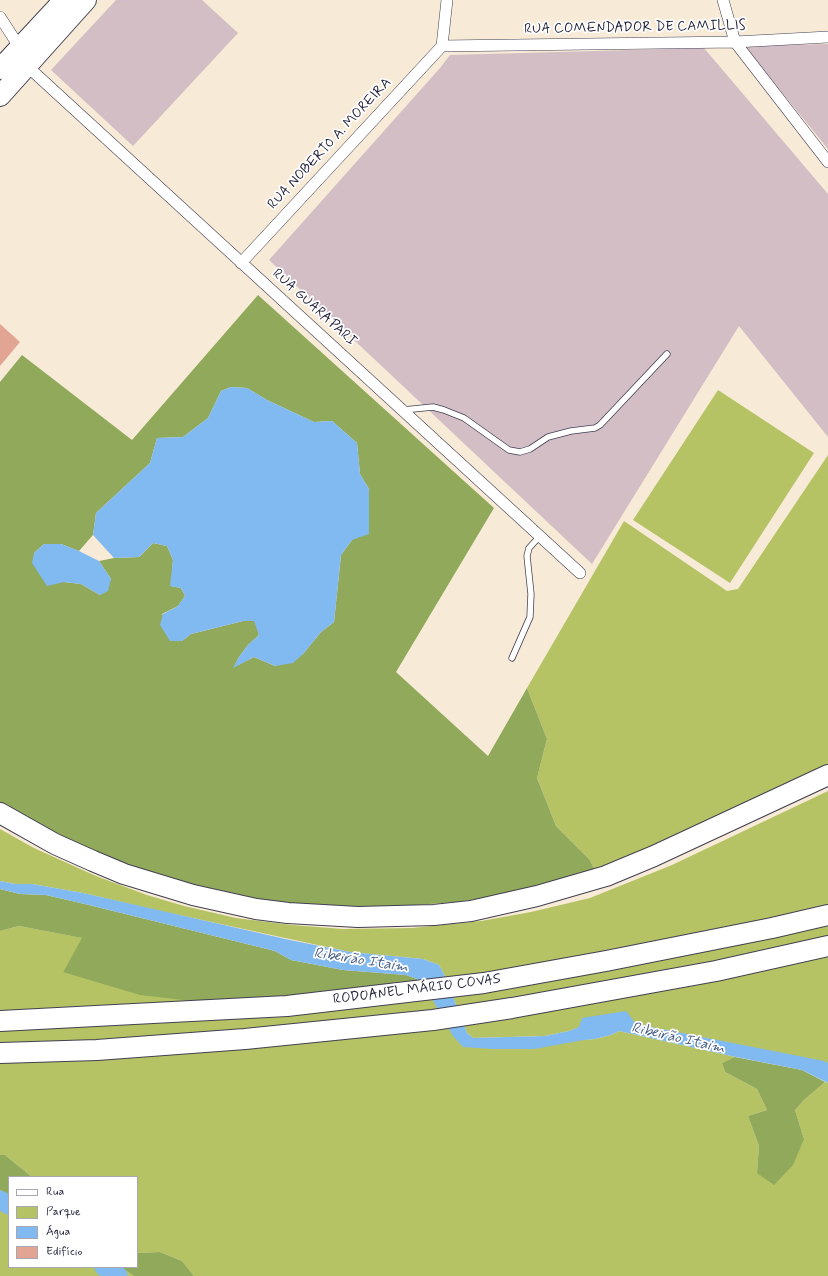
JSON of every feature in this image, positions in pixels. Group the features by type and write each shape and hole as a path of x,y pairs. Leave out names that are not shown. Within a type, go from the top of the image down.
{"highway":[{"path":"0,96 24,57 64,0"},
{"path":"0,69 24,57 86,0"},
{"path":"0,813 55,844 118,872 157,885 206,898 256,909 319,915 358,917 434,915 471,911 537,896 606,876 828,775"},
{"name":"RODOANEL MÁRIO COVAS","path":"0,1021 287,1006 484,983 606,961 772,928 828,915"},
{"name":"RODOANEL MÁRIO COVAS","path":"0,1053 97,1050 245,1039 433,1020 520,1007 701,973 828,946"}],"street":[{"path":"442,46 447,0"},
{"path":"723,0 735,42 828,162"},
{"name":"RUA GUARAPARI","path":"0,17 24,57 241,263 580,573"},
{"name":"RUA COMENDADOR DE CAMILLIS","path":"442,46 735,42 828,37"},
{"name":"RUA NOBERTO A. MOREIRA","path":"241,263 442,46"}],"lane":[{"path":"403,410 433,408 444,410 464,418 509,450 520,452 530,449 548,437 571,431 595,428 600,425 667,354"},
{"path":"512,658 530,617 531,594 527,556 529,548 540,536"}],"shaded area":[{"path":"116,0 202,0 238,33 133,146 51,70"},
{"path":"828,44 828,149 744,46"},
{"path":"704,48 828,194 828,437 739,326 592,564 269,260 450,55"}],"green space":[{"path":"258,295 494,508 396,672 488,756 527,688 547,739 537,778 556,826 589,859 595,870 501,896 456,902 404,906 348,907 296,904 240,896 188,883 138,868 91,850 36,823 0,802 0,382 22,355 132,440","holes":["231,387 247,388 267,400 314,422 332,421 357,443 360,474 369,489 352,540 341,555 334,622 321,632 303,654 275,666 254,657 234,667 248,645 259,635 255,621 243,621 191,634 182,641 162,614 178,606 185,596 181,588 171,586 173,560 167,546 153,543 139,557 114,558 99,561 111,579 100,595 81,584 64,582 34,553 44,544 61,544 79,551 93,535 96,513 150,463 157,438 183,437 208,418 221,391"]},
{"path":"718,390 814,453 730,583 633,520"},
{"path":"828,455 828,766 679,837 595,870 589,859 556,826 537,778 547,739 527,688 624,521 727,591 738,589"},
{"path":"828,791 828,1063 636,1024 580,1027 545,1036 473,1038 467,1033 445,976 439,965 423,959 350,952 83,893 32,884 15,884 0,881 0,829 34,848 96,876 147,895 184,906 236,918 292,925 343,929 412,928 481,921 531,912 590,898 672,865"},
{"path":"0,889 20,894 46,895 89,905 275,951 291,960 343,970 406,975 422,981 287,997 209,1003 140,995 63,972 82,938 19,926 0,931"},
{"path":"19,926 83,938 63,972 422,981 463,1047 595,1039 611,1035 619,1031 736,1057 722,1063 725,1072 757,1089 767,1110 748,1116 759,1146 757,1173 804,1139 795,1110 825,1082 828,1083 828,1276 194,1276 182,1261 160,1252 138,1253 138,1176 31,1176 5,1155 0,1155 0,931"},
{"path":"735,1057 802,1070 825,1082 795,1110 804,1139 793,1165 774,1185 757,1173 759,1146 748,1116 767,1110 757,1089 725,1072 722,1063"},
{"path":"0,1155 5,1155 31,1176 8,1176 8,1194 0,1190"},
{"path":"0,1190 8,1194 8,1268 122,1268 134,1276 0,1276"},
{"path":"160,1252 182,1261 194,1276 134,1276 122,1268 138,1268 138,1253"}],"water":[{"path":"231,387 247,388 267,400 314,422 332,421 357,443 360,474 369,489 369,534 352,540 341,555 334,622 321,632 303,654 293,663 275,666 254,657 233,668 248,645 259,635 254,621 243,621 191,634 182,641 170,641 160,625 163,614 178,606 185,596 181,588 170,586 173,560 167,546 153,543 139,557 114,558 93,535 96,513 150,463 157,438 183,437 208,418 221,391"},
{"path":"44,544 61,544 99,561 111,579 108,591 100,595 81,584 64,582 47,586 32,563 34,553"},
{"name":"Ribeirão Itaim","path":"0,881 15,884 32,884 83,893 290,940 350,952 423,959 439,965 445,976 467,1033 473,1038 545,1036 569,1031 579,1027 582,1018 626,1011 636,1024 824,1061 828,1063 828,1083 802,1070 619,1031 611,1035 595,1039 534,1049 463,1047 453,1036 422,981 406,975 343,970 291,960 275,951 89,905 46,895 20,894 0,889"}],"building":[{"path":"0,324 20,342 0,366"}],"waterway":[{"path":"0,1200 8,1204"},
{"path":"106,1268 118,1276"}]}
